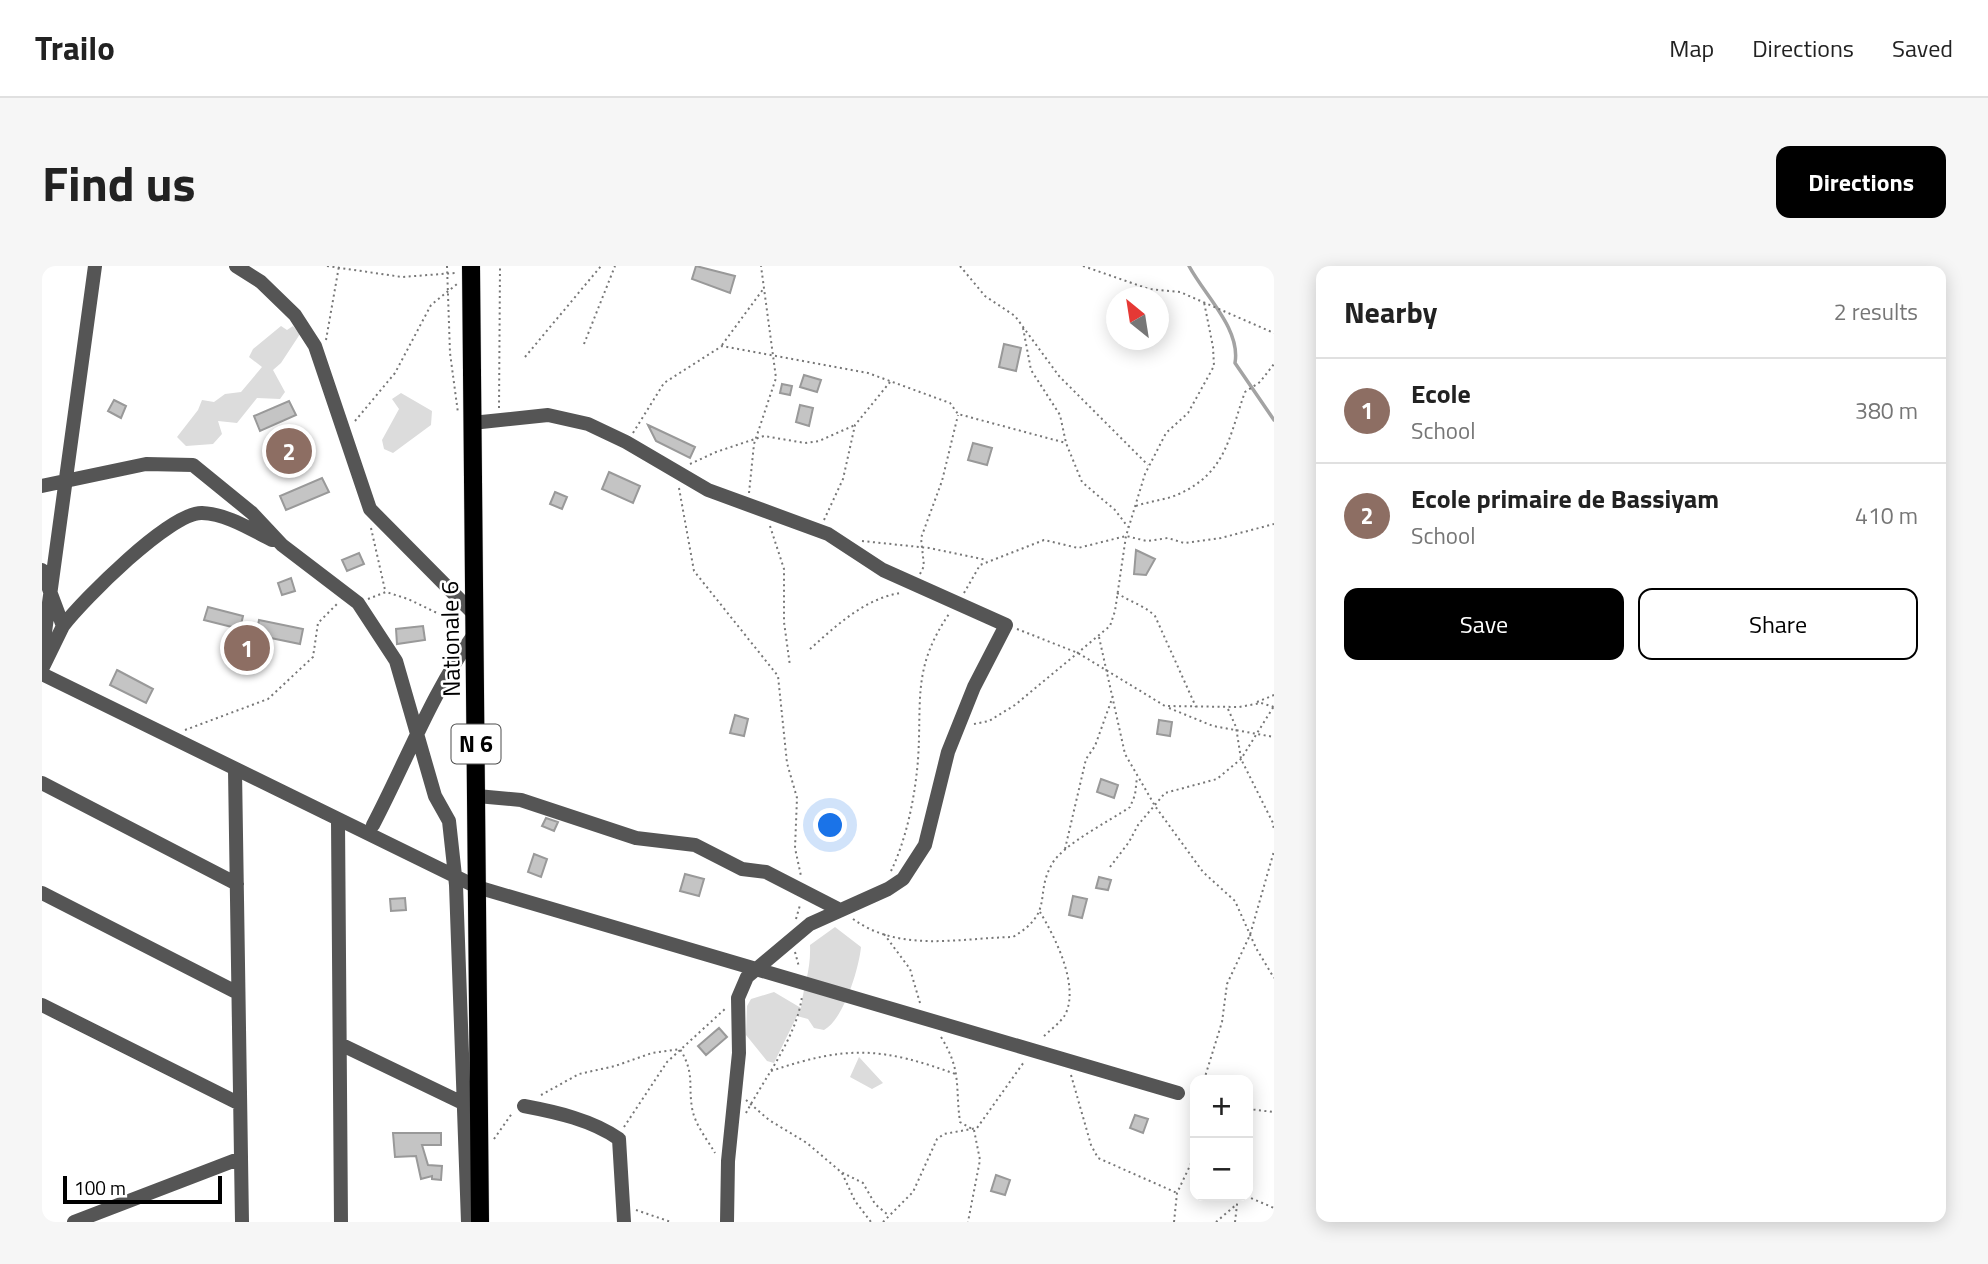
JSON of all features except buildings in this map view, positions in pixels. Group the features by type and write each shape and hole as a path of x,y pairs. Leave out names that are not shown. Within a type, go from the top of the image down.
{"main road":[{"name":"Nationale 6","path":"471,270 465,421 475,624 477,887 472,1107 480,1222"}],"street":[{"path":"42,654 95,266"},
{"path":"236,266 261,282 295,314 315,346 370,509 475,624 415,733 373,825"},
{"path":"465,421 548,415 570,418 626,442 708,490 841,541 909,589 957,602 1006,625 974,687 942,771 925,845 903,878 878,894 824,915 747,976 738,998 736,1091 728,1173 727,1222"},
{"path":"42,486 146,464 193,466 251,513 282,545 354,599 396,661 435,796 449,821 456,877 472,1107 468,1222"},
{"path":"42,668 63,626 81,602 166,526 188,514 203,513 228,519 282,545"},
{"path":"42,570 63,626"},
{"path":"42,674 477,887 1178,1093"},
{"path":"235,770 242,1222"},
{"path":"42,783 237,884"},
{"path":"477,796 521,800 636,838 695,845 743,869 766,872 840,909"},
{"path":"338,821 341,1222"},
{"path":"42,893 238,993"},
{"path":"42,1005 240,1104"},
{"path":"340,1044 472,1107"},
{"path":"524,1106 569,1117 606,1130 619,1139 624,1222"},
{"path":"74,1222 241,1158"}],"path":[{"path":"327,266 402,276 471,270"},
{"path":"447,266 447,292 465,421"},
{"path":"499,419 500,266"},
{"path":"525,357 601,266"},
{"path":"584,344 615,266"},
{"path":"748,505 757,438 776,378 761,266"},
{"path":"960,266 985,296 1015,316 1059,376 1149,466"},
{"path":"1083,266 1149,289 1180,292 1274,333"},
{"path":"326,341 339,267"},
{"path":"345,432 395,373 431,304 471,270"},
{"path":"626,442 664,383 722,346 764,288"},
{"path":"959,726 989,722 1110,626 1128,527 1149,466 1166,433 1188,413 1214,366 1204,302"},
{"path":"1023,327 1031,370 1060,415 1066,443 1082,482 1115,510 1128,527"},
{"path":"722,346 831,364 890,381 950,403 958,414 1066,443"},
{"path":"1135,506 1179,494 1221,461 1231,440 1245,392 1260,382 1274,364"},
{"path":"820,531 843,479 856,425 890,381"},
{"path":"810,649 844,619 874,602 909,589 924,566 921,538 942,481 958,414"},
{"path":"745,1115 801,1009 803,983 791,939 804,893 795,848 797,798 787,763 778,677 694,571 675,472 716,452 764,436 805,443 819,441 856,425"},
{"path":"370,509 371,537 386,592"},
{"path":"766,511 784,569 784,622 790,666"},
{"path":"841,541 872,541 922,547 988,560 1000,559 1044,540 1078,548 1126,536 1147,541 1168,538 1184,543 1221,538 1274,524"},
{"path":"878,894 893,867 911,808 918,760 918,691 925,660 940,627 980,565 988,560"},
{"path":"167,736 268,699 313,657 318,623 335,606 354,599 386,592 475,624"},
{"path":"1117,593 1131,603 1146,607 1155,616 1196,708"},
{"path":"1006,625 1078,653 1165,706 1204,723 1274,737"},
{"path":"1099,637 1125,754 1156,806 1203,872 1234,901 1274,978"},
{"path":"1065,850 1086,759 1095,746 1114,695"},
{"path":"1252,704 1274,695"},
{"path":"1110,867 1138,825 1166,793 1217,779 1241,759 1274,707 1252,704 1196,708 1165,706"},
{"path":"1227,707 1236,730 1241,759 1273,823 1274,831"},
{"path":"840,909 861,925 912,941 944,942 1013,937 1027,929 1040,912 1051,864 1065,850 1130,807 1135,796 1137,777"},
{"path":"1206,1075 1222,1022 1227,984 1250,935 1274,851"},
{"path":"883,1222 887,1215 902,1205 913,1192 937,1139 944,1134 974,1130 982,1123 1032,1050 1065,1016 1070,999 1063,956 1040,912"},
{"path":"619,1139 667,1062 738,998"},
{"path":"492,1142 511,1114 579,1073 666,1050 680,1049"},
{"path":"680,1049 692,1075 692,1108 699,1127 728,1173"},
{"path":"769,1071 811,1057 848,1051 909,1057 959,1075"},
{"path":"1070,1074 1091,1145 1098,1158 1177,1193"},
{"path":"736,1091 768,1121 807,1143 841,1172 863,1183 875,1204 887,1215"},
{"path":"1253,1110 1274,1112"},
{"path":"968,1222 980,1160 974,1130"},
{"path":"1174,1222 1177,1193 1190,1167"},
{"path":"841,1172 855,1201 871,1222"},
{"path":"624,1193 634,1210 671,1222"},
{"path":"1253,1199 1274,1208"},
{"path":"1235,1222 1237,1201"},
{"path":"1216,1222 1237,1204"}],"shaded area":[{"path":"281,326 287,330 293,326 300,334 281,363 273,370 285,392 280,399 257,398 237,423 218,421 222,434 213,444 186,446 177,437 198,410 202,400 214,402 225,394 241,392 262,367 249,357 253,349"},
{"path":"401,393 432,411 431,425 393,453 384,449 382,440 399,409 392,399"},
{"path":"835,927 861,947 854,980 844,1004 824,1030 814,1028 808,1019 797,1016 774,1063 767,1061 746,1035 747,1006 751,999 774,992 801,1008 810,945"},
{"path":"859,1057 883,1083 872,1089 850,1077"}],"waterway":[{"path":"1189,266 1227,325 1233,338 1235,363 1274,420"}],"place":[{"name":"Ecole primaire de Bassiyam","path":"289,451"},
{"name":"Ecole","path":"247,648"}]}
